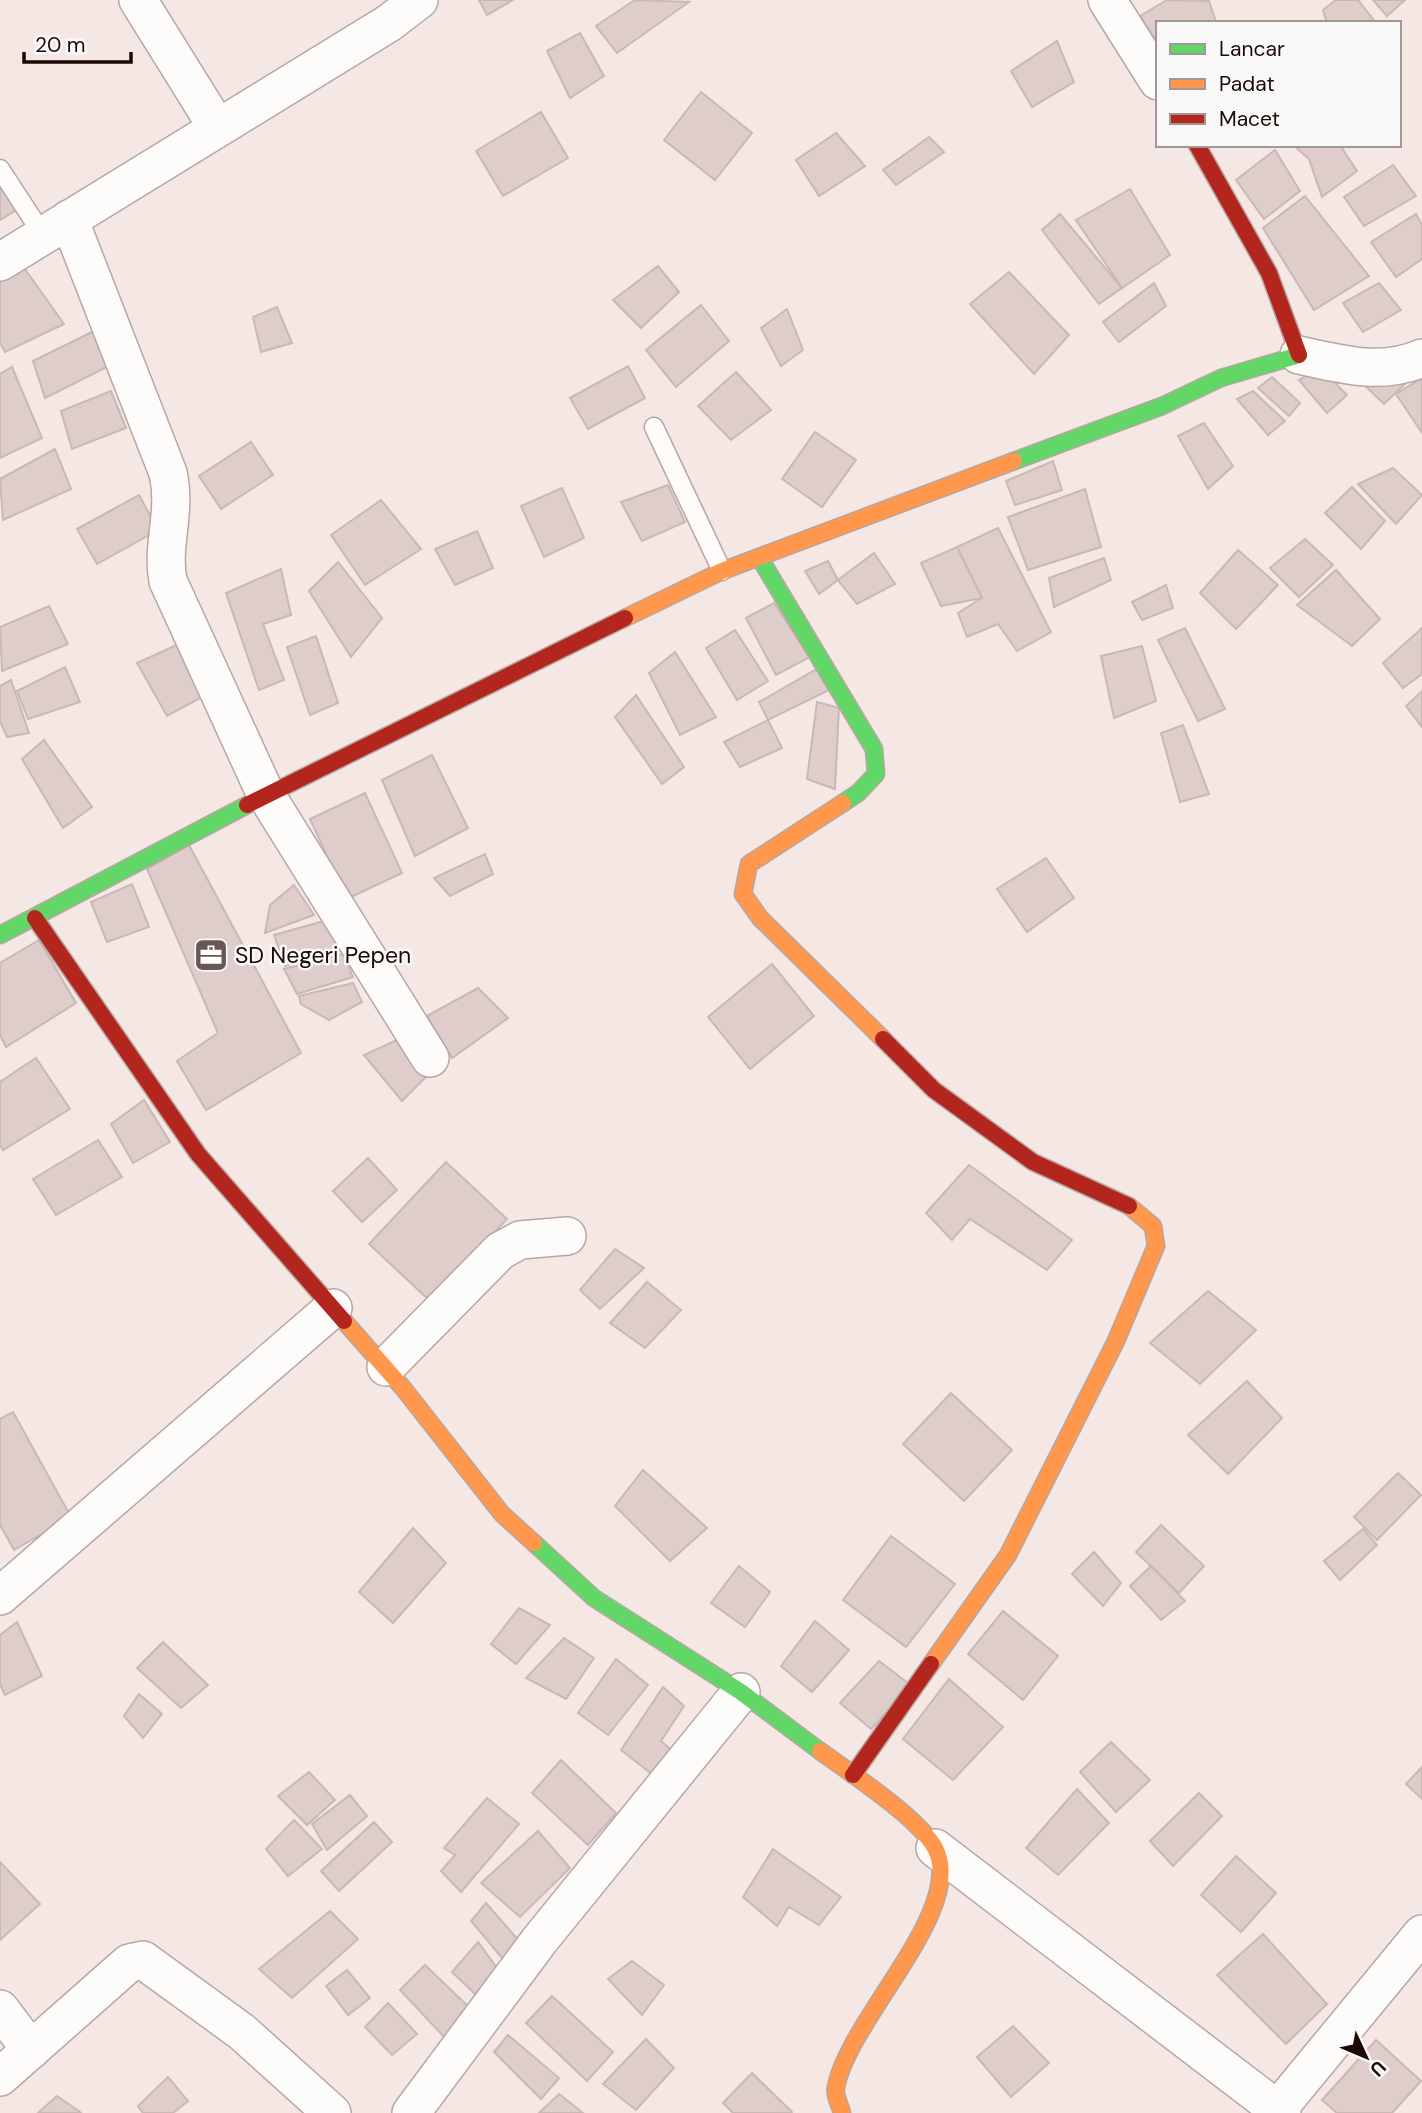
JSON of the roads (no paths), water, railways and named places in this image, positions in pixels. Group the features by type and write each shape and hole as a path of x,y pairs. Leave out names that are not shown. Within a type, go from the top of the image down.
{"street":[{"path":"138,0 217,127"},
{"path":"0,262 389,23 419,0"},
{"path":"1118,3 1156,77"},
{"path":"1198,147 1244,221 1289,317 1299,355"},
{"path":"56,227 168,473 173,496 165,561 168,581 266,795 430,1058"},
{"path":"0,935 266,795 722,571 1162,406 1221,378 1299,355 1348,366 1385,368 1422,358"},
{"path":"759,557 874,749 876,774 858,793 749,864 743,894 760,918 934,1090 1033,1161 1135,1209 1153,1226 1156,1245 1116,1340 1008,1555 853,1775"},
{"path":"35,918 198,1154 386,1367 502,1514 594,1598 741,1692 853,1775 913,1824 934,1848 1279,2111 1422,1934"},
{"path":"386,1367 500,1251 520,1240 567,1236"},
{"path":"0,1596 333,1308"},
{"path":"411,2113 539,1941 741,1692"},
{"path":"842,2113 835,2090 852,2041 926,1926 938,1899 942,1880 934,1848"},
{"path":"0,2077 129,1963 143,1959 242,2032 332,2113"},
{"path":"0,2009 31,2050"}],"lane":[{"path":"0,170 56,227"},
{"path":"654,427 722,571"}],"place":[{"name":"SD Negeri Pepen","path":"211,955"}]}
